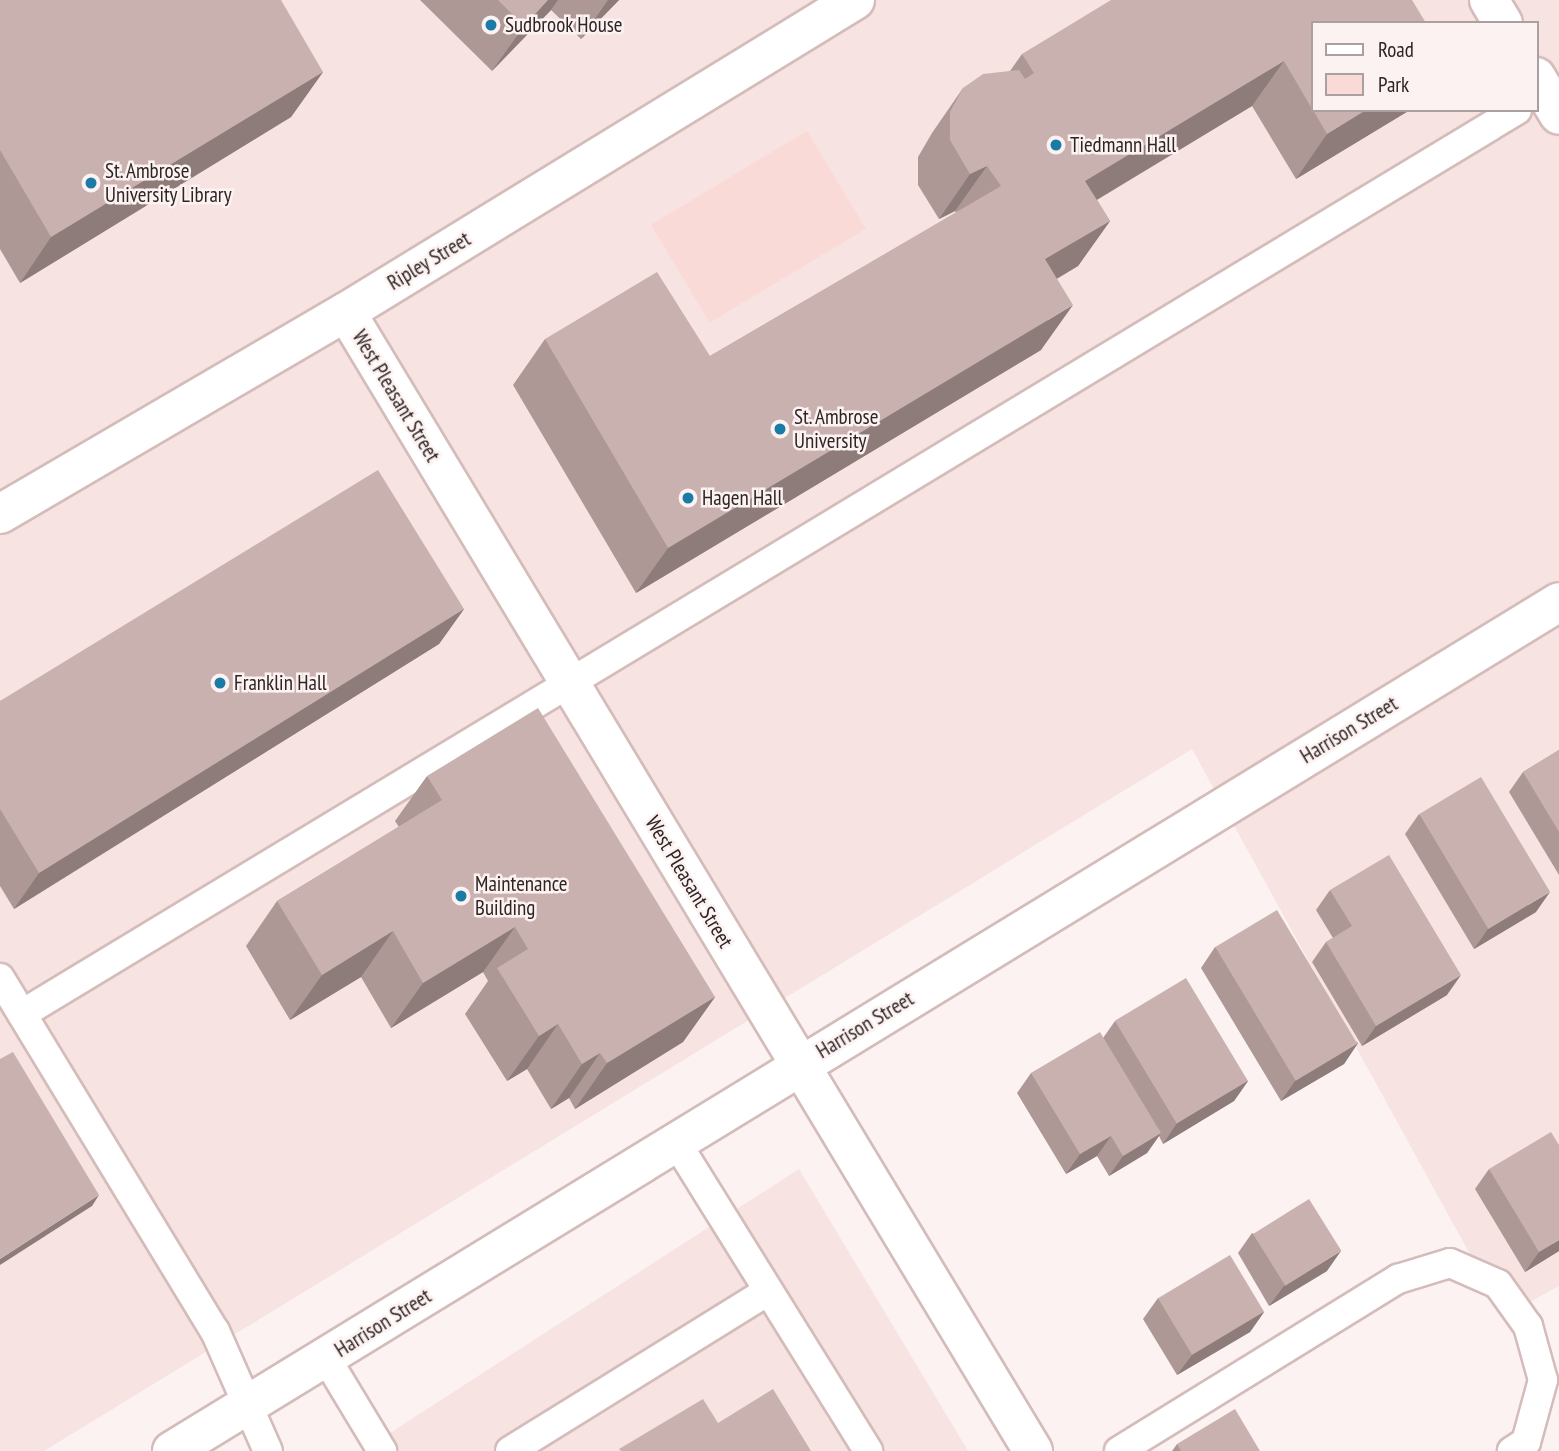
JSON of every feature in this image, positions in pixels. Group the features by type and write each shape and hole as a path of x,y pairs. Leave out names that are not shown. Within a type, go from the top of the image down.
{"main road":[{"name":"Ripley Street","path":"0,514 346,312 855,0"},
{"path":"1489,0 1502,21"},
{"name":"West Pleasant Street","path":"346,312 1033,1451"},
{"name":"Harrison Street","path":"172,1451 1559,602"}],"lane":[{"path":"22,1014 1517,112"},
{"path":"0,978 215,1331 250,1405 268,1451"},
{"path":"676,1142 766,1292 868,1451"},
{"path":"1119,1451 1398,1279 1450,1263 1499,1284 1528,1326 1544,1380 1526,1442 1512,1451"},
{"path":"510,1451 766,1292"},
{"path":"326,1359 382,1451"}],"shaded area":[{"name":"St. Ambrose University","path":"0,0 1559,0 1559,1286 1504,1316 1192,749 44,1451 0,1451"},
{"path":"799,1169 968,1451 362,1451"}],"green space":[{"path":"807,131 866,229 710,322 651,225"}],"building":[{"name":"St. Ambrose University Library","path":"0,0 281,0 323,72 51,237 0,150"},
{"path":"498,0 548,0 524,26"},
{"path":"1111,0 1412,0 1425,21 1310,21 1310,106 1284,61 1085,181 1110,221 1045,259 1073,305 668,548 545,339 657,272 710,356 1001,186 987,166 970,174 950,140 950,112 963,88 983,74 1019,70 1025,79 1034,73 1022,54"},
{"path":"1314,112 1363,112 1327,134"},
{"name":"Franklin Hall","path":"378,470 464,609 39,873 0,809 0,701"},
{"name":"Maintenance Building","path":"538,708 715,997 607,1063 600,1053 582,1064 558,1024 539,1036 497,968 528,949 515,927 423,983 393,931 322,975 277,901 442,800 427,776"},
{"path":"1559,750 1559,832 1523,772"},
{"path":"1481,777 1550,892 1488,929 1419,814"},
{"path":"1389,855 1461,975 1376,1026 1326,942 1352,926 1330,890"},
{"path":"1277,910 1357,1044 1296,1081 1215,947"},
{"path":"1186,978 1248,1081 1177,1124 1115,1021"},
{"path":"1100,1032 1161,1133 1123,1156 1111,1136 1080,1154 1031,1073"},
{"path":"13,1052 99,1195 0,1259 0,1059"},
{"path":"1551,1132 1559,1145 1559,1240 1539,1252 1489,1169"},
{"path":"1309,1199 1341,1251 1285,1286 1253,1234"},
{"path":"1230,1255 1264,1312 1192,1355 1158,1298"},
{"path":"773,1389 811,1451 619,1449 703,1399 718,1423"},
{"path":"1235,1409 1260,1451 1181,1451 1177,1444"}],"place":[{"name":"Sudbrook House","path":"491,25"},
{"name":"Tiedmann Hall","path":"1056,145"},
{"name":"St. Ambrose University Library","path":"91,183"},
{"name":"St. Ambrose University","path":"780,429"},
{"name":"Hagen Hall","path":"688,498"},
{"name":"Franklin Hall","path":"220,683"},
{"name":"Maintenance Building","path":"461,896"}]}
